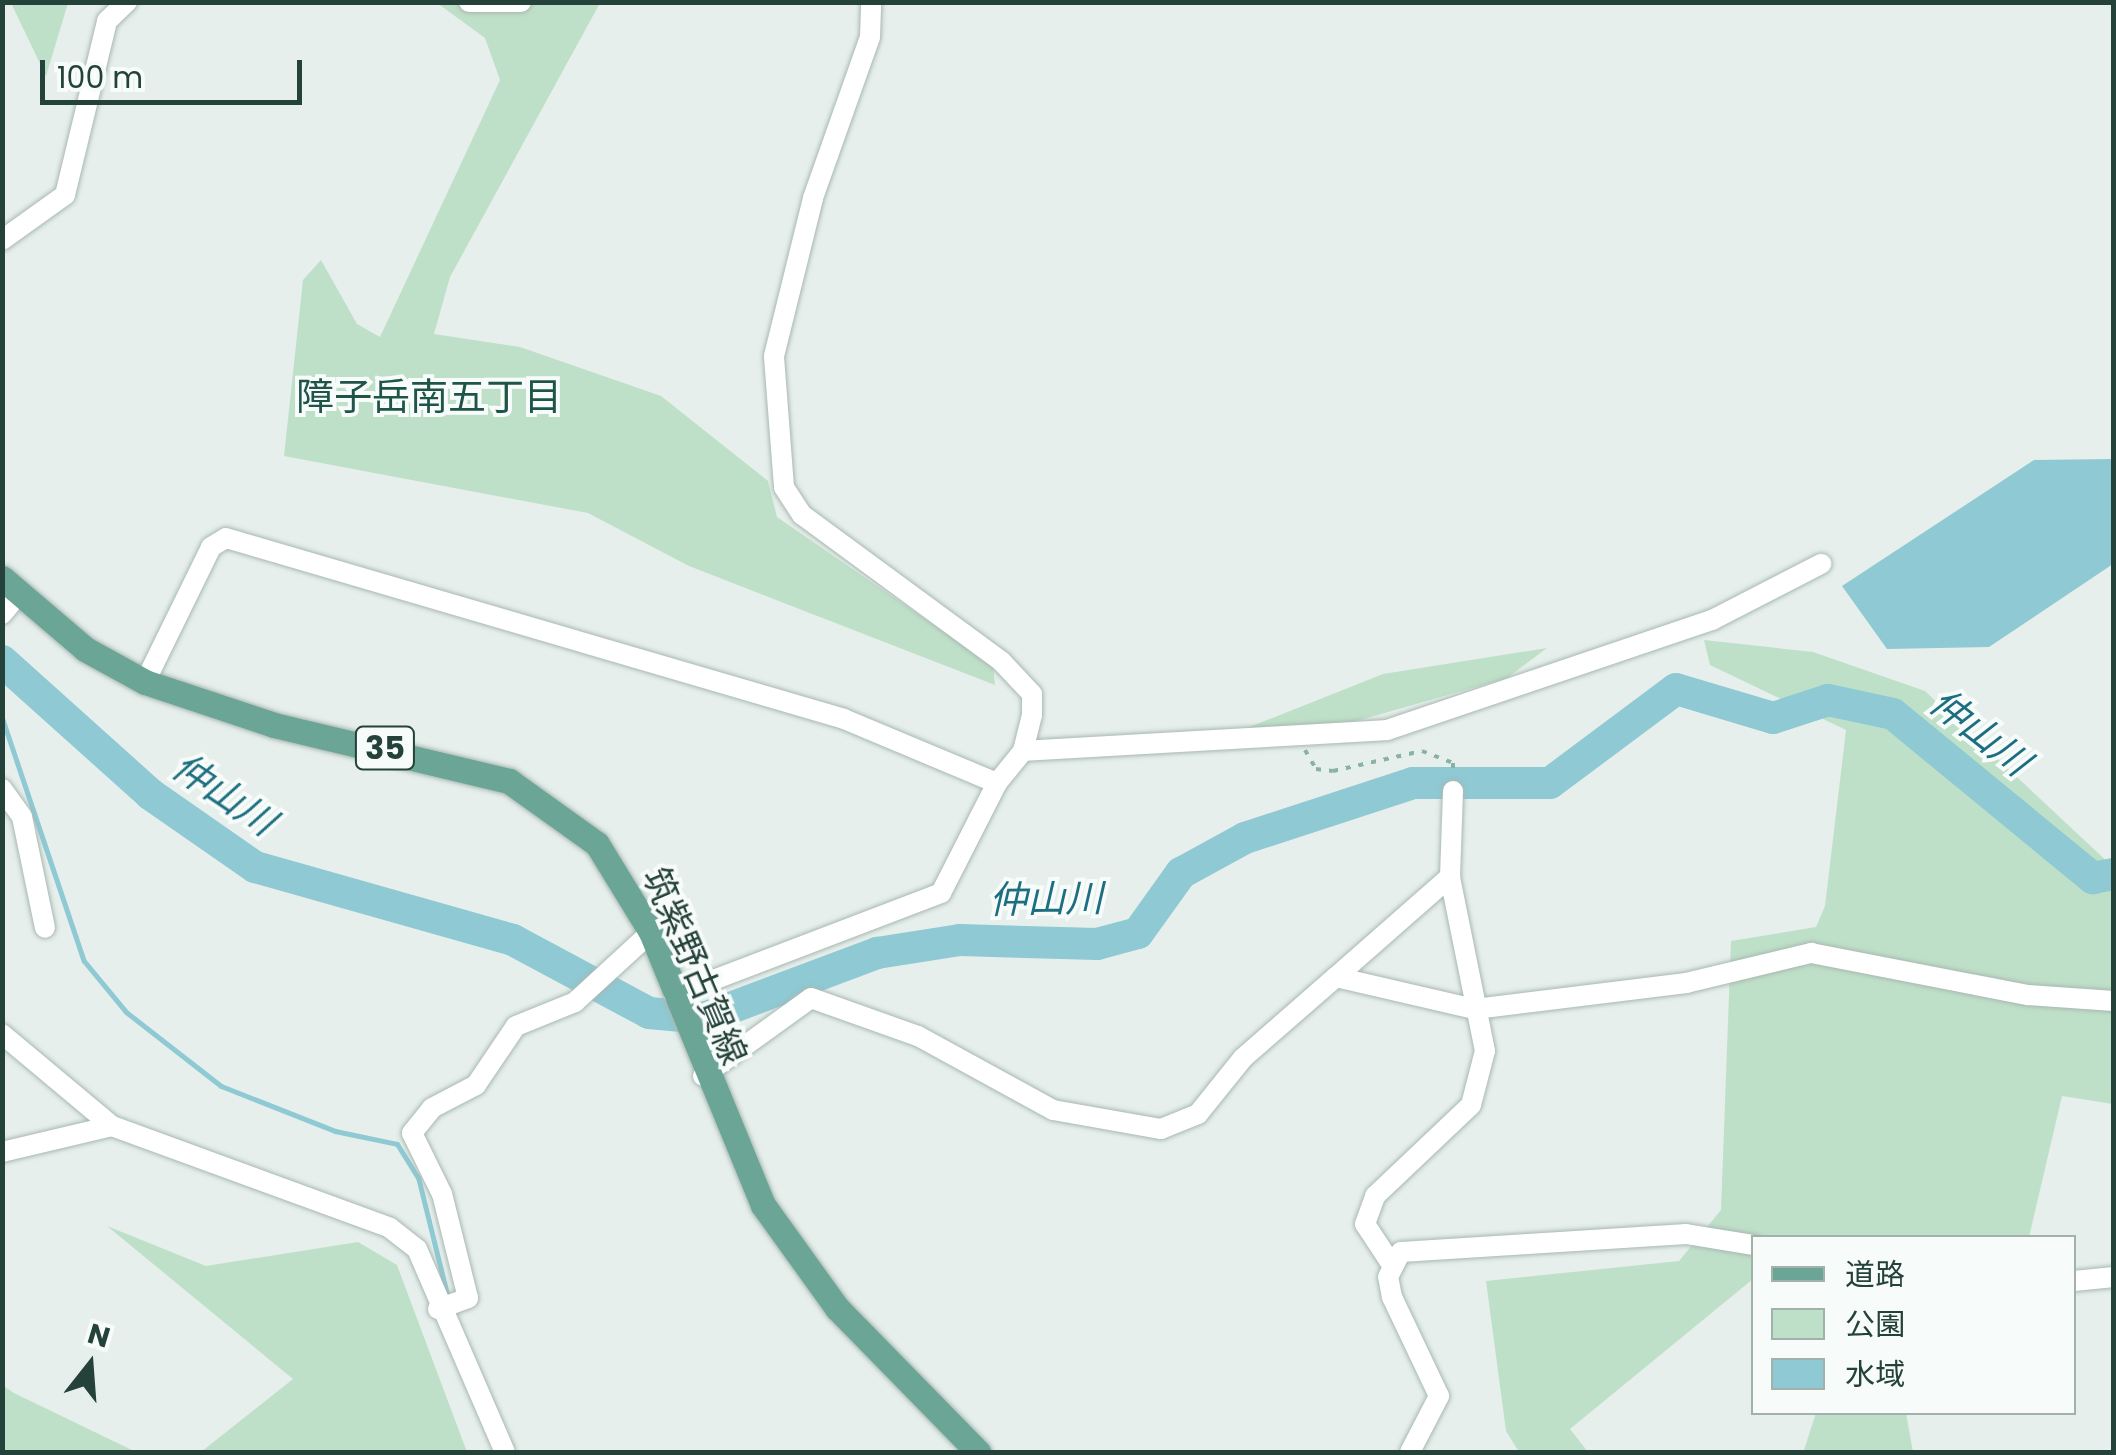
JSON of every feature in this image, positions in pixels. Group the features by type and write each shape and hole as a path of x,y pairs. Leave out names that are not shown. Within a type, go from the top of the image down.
{"main road":[{"name":"筑紫野古賀線","path":"7,596 145,682 274,724 509,781 597,844 650,932 699,1068 764,1206 837,1308 978,1452"}],"street":[{"path":"2,240 65,195 106,20 127,2"},
{"path":"468,2 521,2"},
{"path":"677,1004 941,893 997,783 1023,751 1032,694 1023,682 802,515 784,487 774,356 814,198 870,36 871,2"},
{"path":"145,682 211,547 226,538 844,719 997,783"},
{"path":"1023,751 1302,741 1387,730 1712,620 1821,564"},
{"path":"2,789 22,817 45,928"},
{"path":"1410,1452 1439,1396 1392,1297 1392,1265 1365,1224 1375,1196 1471,1104 1485,1051 1450,877 1453,791"},
{"path":"699,1068 811,998 918,1036 1054,1110 1161,1129 1198,1114 1243,1058 1450,877"},
{"path":"438,1310 468,1298 442,1194 412,1132 432,1108 476,1084 516,1026 541,1008 574,1002 650,932"},
{"path":"1336,977 1475,1009 1686,983 1811,953 2028,995 2114,1001"},
{"path":"2,1034 112,1126 390,1228 426,1262 438,1310 505,1452"},
{"path":"2,1152 112,1126"},
{"path":"1392,1265 1401,1252 1430,1244 1686,1234 1751,1245"},
{"path":"2076,1281 2114,1277"}],"path":[{"path":"1302,741 1316,769 1333,771 1422,751 1453,763 1453,791"}],"green space":[{"path":"11,3 68,3 46,76"},
{"path":"437,3 600,3 450,277 434,334 520,347 661,396 768,481 777,517 993,666 995,685 689,566 588,513 284,456 303,280 321,260 357,324 380,337 500,80 485,38"},
{"path":"1704,640 1813,652 1925,691 2113,867 2113,1104 2062,1096 2029,1235 1751,1235 1751,1281 1570,1429 1588,1452 1519,1452 1506,1431 1486,1281 1679,1261 1721,1210 1731,941 1816,927 1825,906 1846,730 1710,665"},
{"path":"1547,648 1507,678 1325,730 1242,730 1383,674"},
{"path":"107,1226 206,1266 358,1242 397,1265 467,1452 201,1452 293,1379"},
{"path":"2,1385 14,1393 136,1452 3,1452"},
{"path":"1815,1415 1906,1415 1913,1452 1804,1450"}],"water":[{"path":"2113,459 2113,564 1989,647 1887,649 1842,586 2034,460"}],"waterway":[{"name":"仲山川","path":"2,661 150,794 255,867 513,940 649,1013 704,1018 877,953 960,940 1097,944 1138,933 1181,873 1245,838 1413,783 1550,783 1676,689 1773,718 1828,700 1893,714 2093,878 2114,874"},
{"path":"2,718 84,961 126,1012 221,1086 335,1131 397,1144 418,1177 448,1298"}],"district":[{"name":"障子岳南五丁目","path":"429,397"}]}
